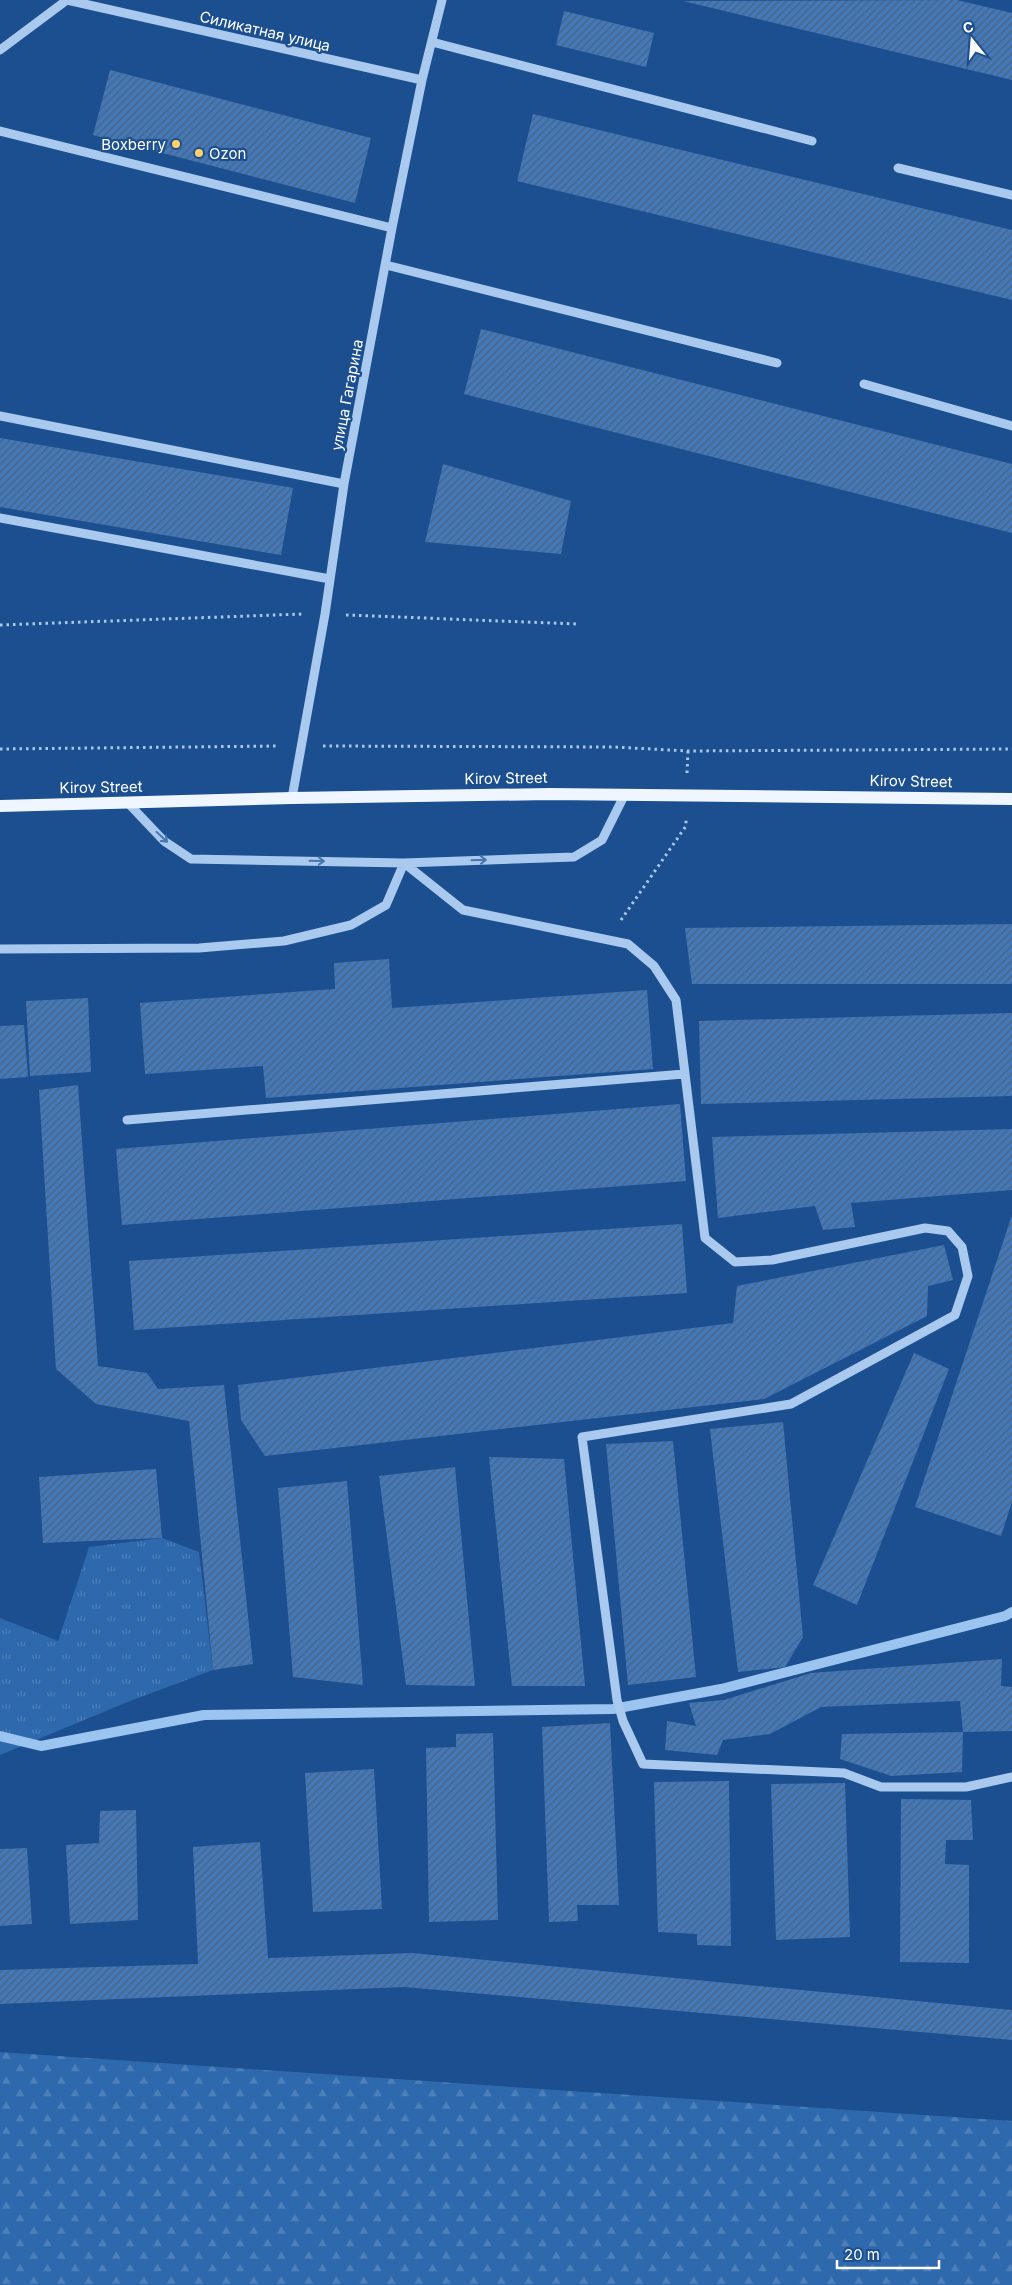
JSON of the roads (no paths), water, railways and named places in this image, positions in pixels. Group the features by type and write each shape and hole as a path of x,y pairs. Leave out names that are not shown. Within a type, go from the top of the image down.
{"main road":[{"name":"Kirov Street","path":"0,806 292,798 625,794 1012,799"}],"street":[{"name":"Силикатная улица","path":"0,50 67,0 102,4 422,80"},
{"name":"улица Гагарина","path":"292,798 330,579 344,484 392,228 422,80 442,0"},
{"path":"432,42 812,141"},
{"path":"0,132 392,228"},
{"path":"898,168 1012,195"},
{"path":"386,265 777,363"},
{"path":"864,384 1012,426"},
{"path":"0,416 344,484"},
{"path":"0,518 330,579"},
{"path":"128,803 164,841 191,859 404,863 574,857 602,840 625,794"},
{"path":"404,863 463,910 628,944 654,966 676,1000 705,1238 735,1262 772,1260 924,1228 948,1231 962,1247 968,1276 955,1315 791,1404 582,1437 617,1700 623,1720 643,1764 844,1773 881,1787 966,1787 1012,1776"},
{"path":"0,949 199,948 284,941 351,925 386,905 404,863"},
{"path":"126,1120 684,1074"}],"waterway":[{"path":"0,1736 41,1746 204,1715 613,1709 721,1689 1005,1616 1012,1612"}],"place":[{"name":"Boxberry","path":"176,144"},
{"name":"Ozon","path":"199,153"}]}
